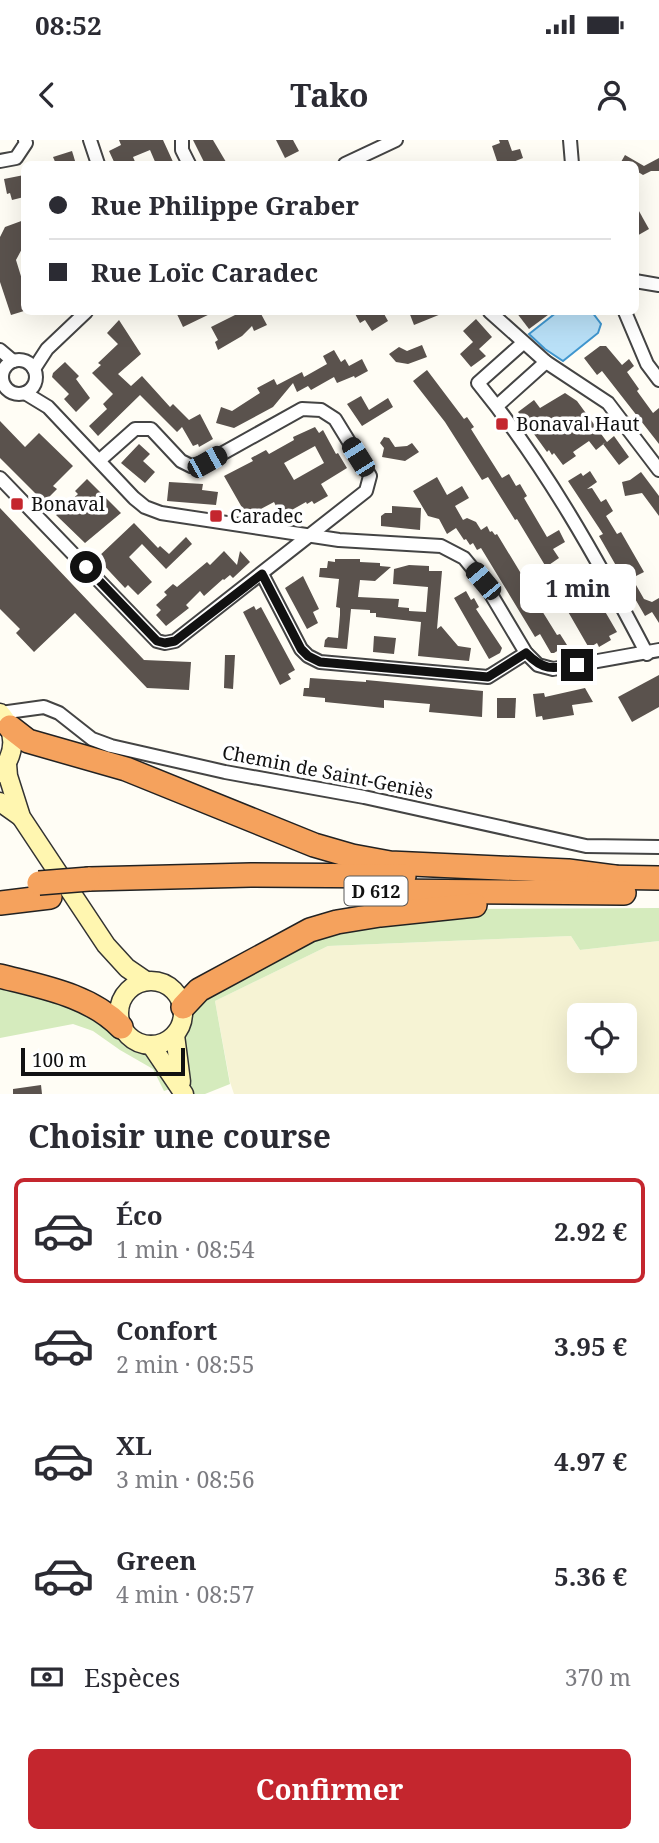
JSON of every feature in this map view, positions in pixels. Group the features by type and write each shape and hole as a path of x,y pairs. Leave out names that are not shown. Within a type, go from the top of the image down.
{"highway":[{"path":"3,718 27,741 126,769 314,845 352,856 390,863 556,870 614,877"},
{"name":"D 612","path":"0,887 93,886 251,875 614,877 657,888"},
{"name":"D 612","path":"93,886 273,891 657,888"},
{"name":"D 612","path":"0,903 51,887"},
{"path":"183,1007 199,990 277,946 310,930 337,922 461,906 559,902 657,888"},
{"path":"0,976 86,1002 111,1016 121,1027"}],"street":[{"path":"0,161 16,158 26,143 25,140"},
{"path":"90,140 97,161"},
{"path":"182,140 182,150 188,161"},
{"path":"351,161 396,140"},
{"path":"570,140 572,161"},
{"path":"639,282 659,285"},
{"path":"48,407 35,384 34,369 47,348 83,315"},
{"path":"494,315 546,362 608,403 659,470"},
{"path":"626,315 647,364 659,380"},
{"path":"47,348 5,368 3,384 48,407 145,507 161,513 308,536 440,546 464,558 483,581 526,653 538,665 553,669 653,652 551,486 497,406 478,383 523,343"},
{"path":"0,350 34,369"},
{"path":"497,406 546,362"},
{"path":"25,393 35,384"},
{"path":"0,478 157,641 165,643 175,641 366,491 370,476 335,419 321,410 302,409 207,462 191,466 181,461 151,429 135,429 100,460"},
{"path":"262,574 301,649 320,662 488,677 526,653"},
{"name":"Chemin de Saint-Geniès","path":"3,718 44,707 59,713 98,742 225,772 365,797 586,846 659,847"},
{"path":"3,718 13,746 4,769 51,887 127,968 146,981"},
{"path":"0,802 21,817"},
{"path":"106,945 124,995"},
{"path":"175,1035 160,1044 151,1045 134,1040 121,1027 118,1016 124,995 137,983 146,981 166,984 174,989 183,1007 183,1017 175,1035 183,1093"},
{"path":"151,1045 183,1093"}],"shaded area":[{"path":"571,936 580,950 659,941 659,1094 234,1094 215,1001 328,946"}],"green space":[{"path":"659,908 659,941 580,950 571,936 328,946 215,1001 230,1084 205,1094 191,1094 180,1040 187,1026 192,1004 315,932 466,909"},
{"path":"0,984 87,1009 113,1027 130,1044 152,1056 173,1088 164,1091 153,1069 93,1031 73,1024 0,1038"}],"water":[{"path":"553,315 594,315 601,324 598,333 563,361 529,334"}],"building":[{"path":"119,140 163,140 173,161 155,161 150,150 133,157 135,161 114,161 109,151 121,145"},
{"path":"193,140 213,140 225,161 204,161"},
{"path":"276,140 293,140 299,151 285,158"},
{"path":"499,140 508,140 512,151 520,149 523,158 516,161 497,161 492,146 500,143"},
{"path":"72,151 75,161 55,161 53,157"},
{"path":"625,155 635,161 622,161"},
{"path":"659,158 659,171 643,175 639,172 639,163 644,166"},
{"path":"21,176 21,198 12,200 10,193 7,194 4,179"},
{"path":"639,211 649,229 639,235"},
{"path":"21,221 21,251 16,260 21,276 21,312 11,315 0,282 0,237 5,227"},
{"path":"177,315 208,315 183,327"},
{"path":"235,315 262,315 267,325 254,331 252,326 242,336 218,350 215,342 218,340 211,327"},
{"path":"356,315 385,315 388,321 372,331 365,320 360,323"},
{"path":"410,315 439,315 414,325"},
{"path":"518,315 548,315 529,329"},
{"path":"476,319 492,337 479,349 486,356 471,367 460,354 473,342 463,331"},
{"path":"119,320 141,354 118,374 131,386 142,376 170,407 173,404 189,420 200,414 213,439 199,447 198,444 193,446 182,427 177,432 140,395 98,436 89,426 107,409 103,404 113,394 92,373 101,365 98,363 118,344 107,333"},
{"path":"422,345 427,357 408,364 396,362 389,354 399,347 407,351"},
{"path":"600,346 606,346 622,365 629,359 634,366 627,372 639,389 637,391 653,413 659,408 659,444 602,371 597,375 584,358"},
{"path":"334,350 341,362 345,359 349,366 362,359 368,371 337,383 334,377 311,390 308,386 297,392 293,383 273,407 234,428 216,423 221,407 232,411 260,393 257,388 274,379 277,385 302,372 304,377 327,364 323,356"},
{"path":"65,362 79,376 76,379 90,398 76,412 64,399 69,394 52,377"},
{"path":"427,370 464,419 467,417 474,427 471,429 502,478 509,474 516,486 520,484 527,496 524,498 547,537 559,530 565,542 553,549 559,558 546,567 488,477 482,480 445,422 413,381"},
{"path":"565,393 577,401 607,442 614,436 629,457 619,465 603,444 596,450 589,441 573,452 576,456 563,465 554,453 552,455 549,450 547,452 518,412 534,400 540,408"},
{"path":"361,396 369,410 388,398 393,407 362,426 347,404"},
{"path":"0,421 25,447 39,433 73,466 53,486 57,489 44,502 0,458"},
{"path":"315,427 319,433 323,430 347,468 321,484 328,496 314,504 312,501 307,504 306,502 281,516 274,502 257,511 244,511 224,476 253,461 251,458 266,450 269,454 294,440 293,437","holes":["315,446 324,463 294,480 284,463"]},
{"path":"384,437 389,438 395,447 412,443 419,452 405,461 382,457 384,448 380,443"},
{"path":"139,444 150,454 143,461 155,472 145,483 121,463"},
{"path":"590,471 597,482 587,489 592,488 601,502 606,499 613,511 606,516 617,534 621,532 644,572 632,578 644,599 652,602 659,598 659,623 652,612 645,616 599,536 603,534 568,481"},
{"path":"641,472 659,496 659,516 642,493 625,496 622,482"},
{"path":"437,477 447,495 462,486 469,498 455,506 463,520 467,518 476,522 481,530 487,526 490,532 497,534 531,590 528,591 538,607 567,645 551,653 540,634 535,637 481,548 477,550 473,543 470,545 456,528 447,534 439,519 428,516 413,491"},
{"path":"87,479 121,513 85,543 56,515 78,494 75,491"},
{"path":"169,482 203,484 202,490 218,492 216,505 167,501"},
{"path":"392,506 421,508 420,530 381,526 381,516 392,513"},
{"path":"0,508 144,660 191,662 189,690 147,688 75,613 34,652 16,633 20,629 0,609"},
{"path":"134,523 158,548 160,546 169,554 186,537 192,544 166,569 142,544 129,557 152,582 138,595 128,585 125,588 97,558"},
{"path":"224,551 237,565 240,551 250,562 233,578 230,575 223,579 204,596 200,591 186,605 189,608 166,626 156,615 161,610 156,605 167,595 164,592 173,584 177,587 207,562 210,565"},
{"path":"335,559 360,559 360,562 380,563 380,566 391,567 375,581 360,580 358,597 399,599 398,607 409,608 409,611 426,612 428,587 393,584 394,569 409,565 429,566 429,571 442,571 437,629 441,626 458,646 471,648 469,661 418,656 421,622 376,617 376,613 370,613 370,610 351,609 347,649 324,647 328,637 338,638 340,608 336,607 339,579 319,577 320,568 327,568 328,561 335,562"},
{"path":"570,572 586,600 588,599 596,612 603,608 617,632 609,636 611,640 599,647 597,643 589,648 563,603 566,601 555,581"},
{"path":"303,576 319,609 313,612 318,623 307,629 285,588"},
{"path":"466,591 471,600 474,598 479,607 476,609 502,648 500,653 489,659 454,598"},
{"path":"254,606 256,610 261,607 295,670 288,674 291,679 280,685 243,612"},
{"path":"374,636 396,638 394,654 373,652"},
{"path":"225,655 235,655 233,689 224,688"},
{"path":"659,675 659,707 632,722 618,697"},
{"path":"310,678 366,680 483,691 482,717 429,712 430,704 384,700 384,708 325,702 325,698 303,696 304,688 309,688"},
{"path":"585,688 593,702 572,705 574,715 543,720 542,716 536,717 533,694 544,693 545,697"},
{"path":"497,698 516,698 515,718 497,718"},
{"path":"41,1085 42,1094 13,1094 13,1089"}],"place":[{"name":"Bonaval Haut","path":"502,424"},
{"name":"Bonaval","path":"17,504"},
{"name":"Caradec","path":"216,516"}],"route":[{"path":"86,567 157,641 165,643 175,641 262,574 301,649 320,662 488,677 526,653 538,665 553,669 577,665"}]}
